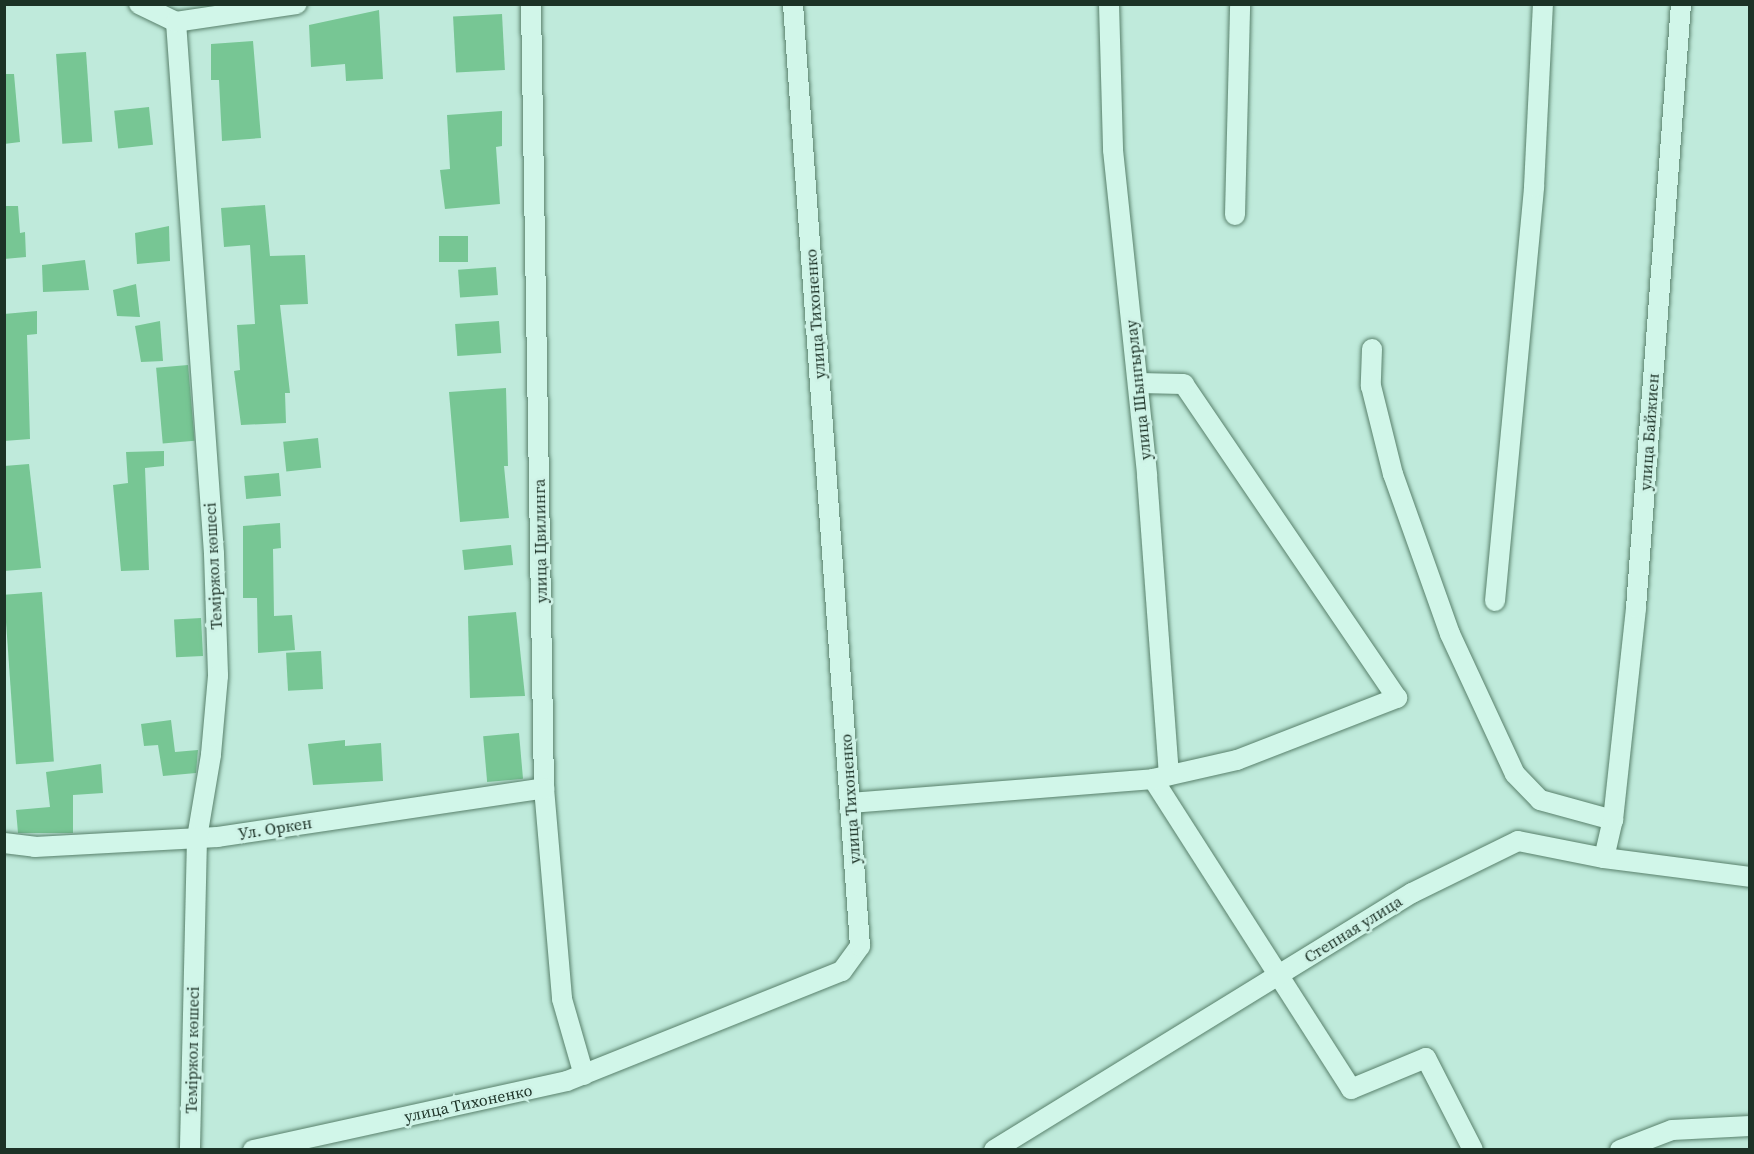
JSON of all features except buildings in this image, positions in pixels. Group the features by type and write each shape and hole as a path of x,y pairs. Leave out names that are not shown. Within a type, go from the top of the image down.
{"street":[{"path":"139,4 176,21 297,4"},
{"name":"улица Цвилинга","path":"531,4 544,788 562,999 584,1074"},
{"name":"улица Тихоненко","path":"253,1149 584,1074 842,971 860,946 793,4"},
{"name":"улица Шынгырлау","path":"1109,4 1113,150 1138,383 1161,777"},
{"path":"1235,214 1240,4"},
{"path":"1495,601 1534,186 1543,4"},
{"name":"улица Байжиен","path":"1604,858 1613,820 1636,608 1680,4"},
{"name":"Теміржол көшесі","path":"176,21 211,518 218,675 211,755 196,838 190,1149"},
{"path":"1372,349 1371,386 1393,474 1450,634 1515,774 1540,800 1613,820"},
{"path":"850,802 1161,777 1237,759 1397,698 1184,384 1138,383"},
{"path":"1161,777 1280,976 1351,1089 1426,1058 1473,1149"},
{"name":"Ул. Оркен","path":"4,843 35,847 196,838 544,788"},
{"name":"Степная улица","path":"994,1149 1280,976 1412,893 1518,841 1604,858 1749,877"},
{"path":"1620,1149 1672,1130 1749,1126"}]}
